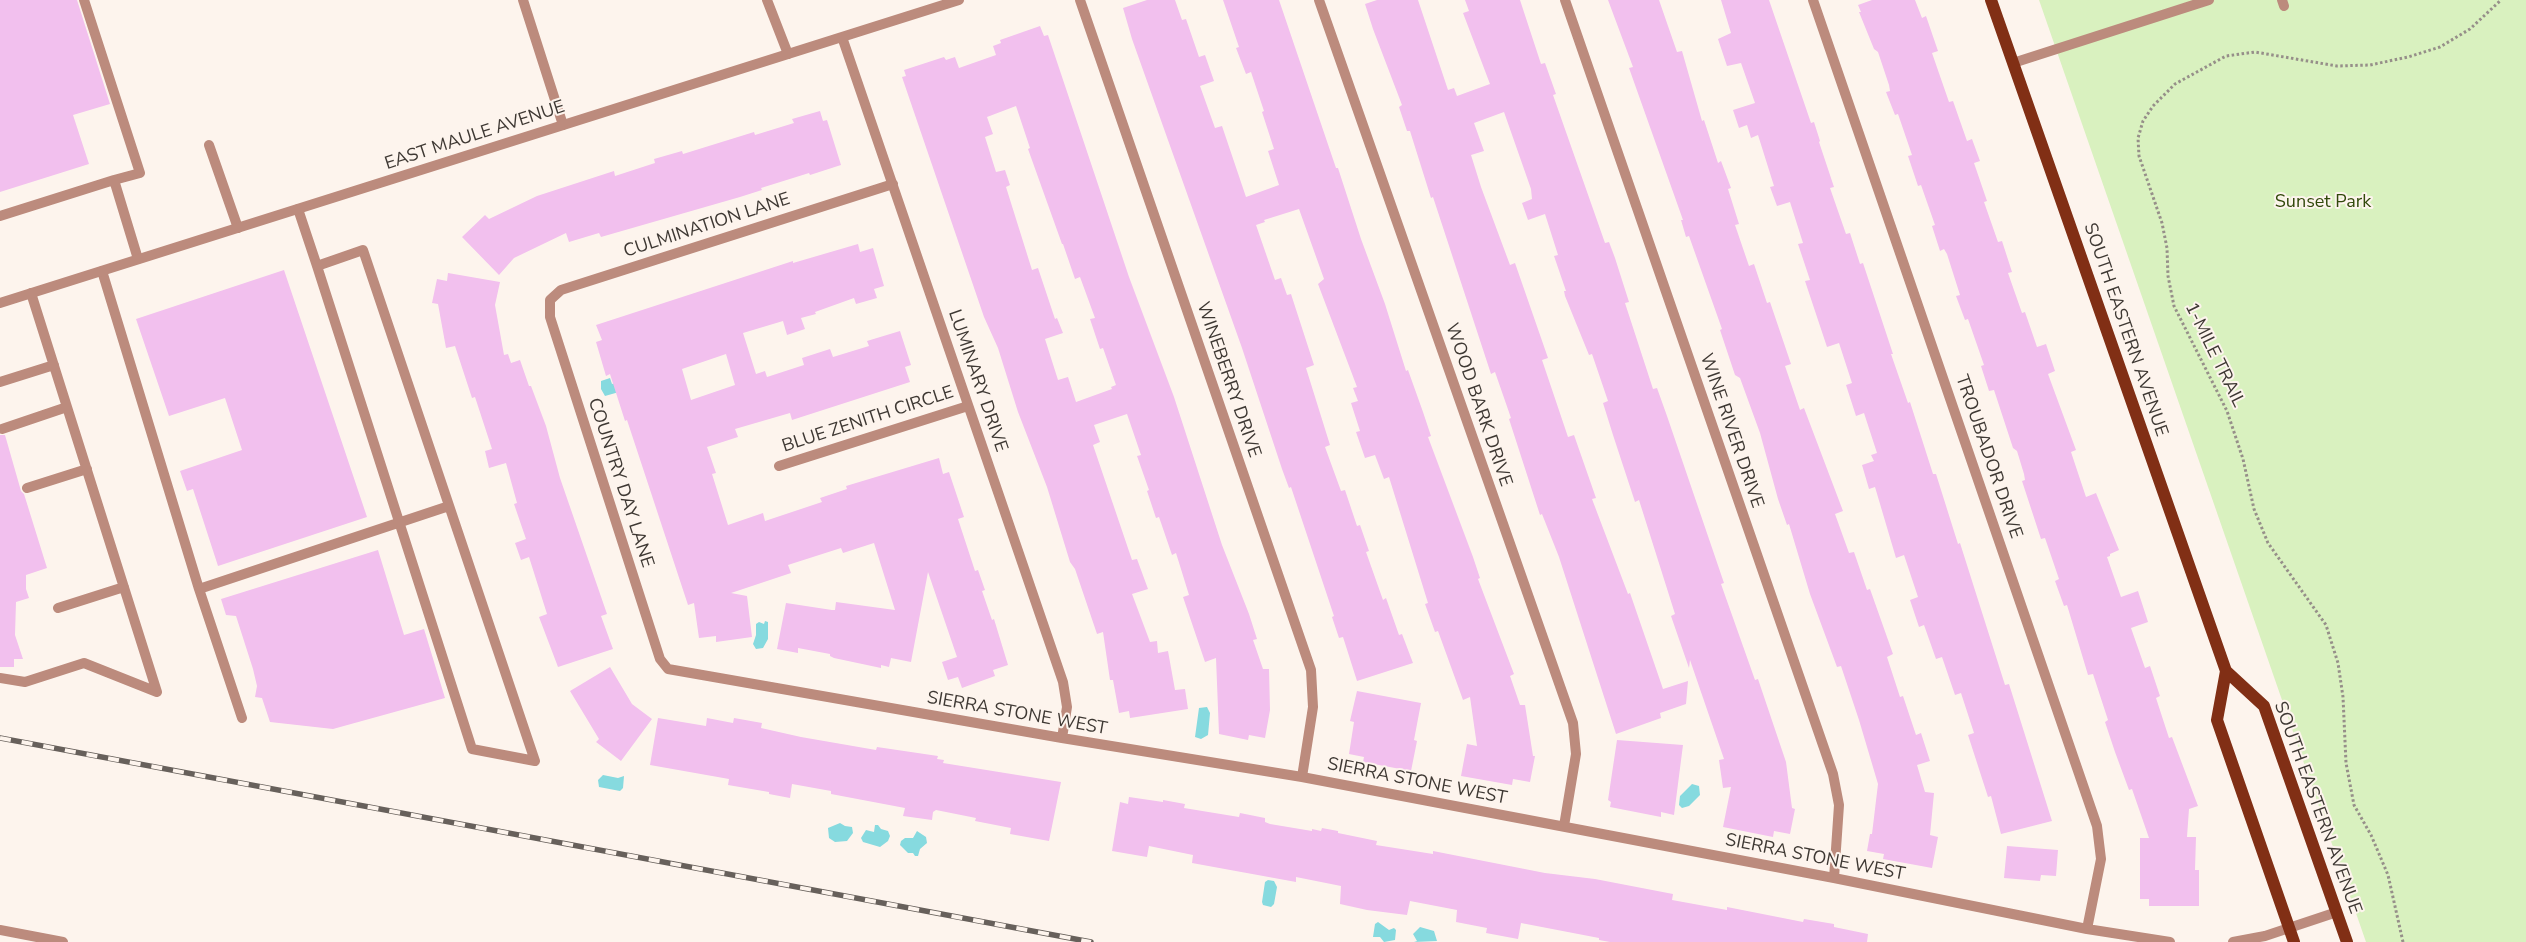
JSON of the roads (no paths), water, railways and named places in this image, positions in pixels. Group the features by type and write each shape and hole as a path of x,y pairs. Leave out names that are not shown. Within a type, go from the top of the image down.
{"main road":[{"name":"SOUTH EASTERN AVENUE","path":"1991,0 2226,671 2264,706 2347,942"},
{"name":"SOUTH EASTERN AVENUE","path":"2226,671 2217,720 2294,942"}],"street":[{"path":"0,216 140,173 84,0"},
{"path":"524,0 563,125"},
{"path":"767,0 788,54"},
{"name":"EAST MAULE AVENUE","path":"0,303 959,0"},
{"name":"WINEBERRY DRIVE","path":"1080,0 1311,670 1313,707 1302,776"},
{"name":"WOOD BARK DRIVE","path":"1319,0 1573,723 1576,754 1564,826"},
{"name":"WINE RIVER DRIVE","path":"1565,0 1832,774 1839,806 1834,878"},
{"name":"TROUBADOR DRIVE","path":"1813,0 2097,826 2101,859 2087,929"},
{"path":"2013,63 2209,0"},
{"name":"LUMINARY DRIVE","path":"842,37 1063,682 1067,707 1062,738"},
{"path":"209,145 238,228"},
{"path":"114,180 138,259"},
{"name":"CULMINATION LANE","path":"550,317 550,300 561,290 893,184"},
{"path":"298,208 472,749 535,761 363,250 317,266"},
{"path":"102,271 199,589 242,718"},
{"path":"0,678 25,682 84,663 157,692 31,293"},
{"name":"COUNTRY DAY LANE","path":"550,317 660,659"},
{"path":"0,382 54,365"},
{"name":"BLUE ZENITH CIRCLE","path":"778,466 968,406"},
{"path":"2,429 67,408"},
{"path":"27,488 87,469"},
{"path":"199,589 449,506"},
{"path":"58,608 124,586"},
{"name":"SIERRA STONE WEST","path":"660,659 668,670 683,673 1062,738 1302,776 1834,878 2087,929 2170,942"},
{"path":"2233,942 2264,936 2337,912"},
{"path":"0,930 31,939 63,942"}],"water":[{"path":"610,378 612,384 629,379 619,392 605,396 601,389 601,381"},
{"path":"765,621 768,622 768,639 763,648 756,649 753,644 756,635 756,624 759,622 764,624"},
{"path":"1207,707 1210,713 1208,735 1201,739 1195,737 1199,708"},
{"path":"603,775 618,778 624,776 623,788 620,791 599,787 598,780"},
{"path":"1692,784 1699,786 1700,795 1689,806 1682,808 1679,805 1680,796"},
{"path":"840,823 852,827 853,833 847,841 835,842 829,838 828,828"},
{"path":"875,825 888,831 890,836 888,841 880,847 863,842 861,838 866,830 874,832"},
{"path":"917,831 926,837 927,843 920,849 918,856 915,856 913,853 908,853 900,845 901,841 905,838 913,838"},
{"path":"1268,880 1274,881 1277,887 1274,904 1271,907 1263,905 1262,902 1265,882"},
{"path":"1378,922 1389,930 1394,928 1396,930 1395,940 1384,942 1380,937 1373,937 1375,924"},
{"path":"1420,927 1434,931 1437,941 1414,942 1417,941 1413,934"}],"railway":[{"path":"0,738 1091,942"}],"park label":[{"name":"Sunset Park","path":"2323,203"}]}
